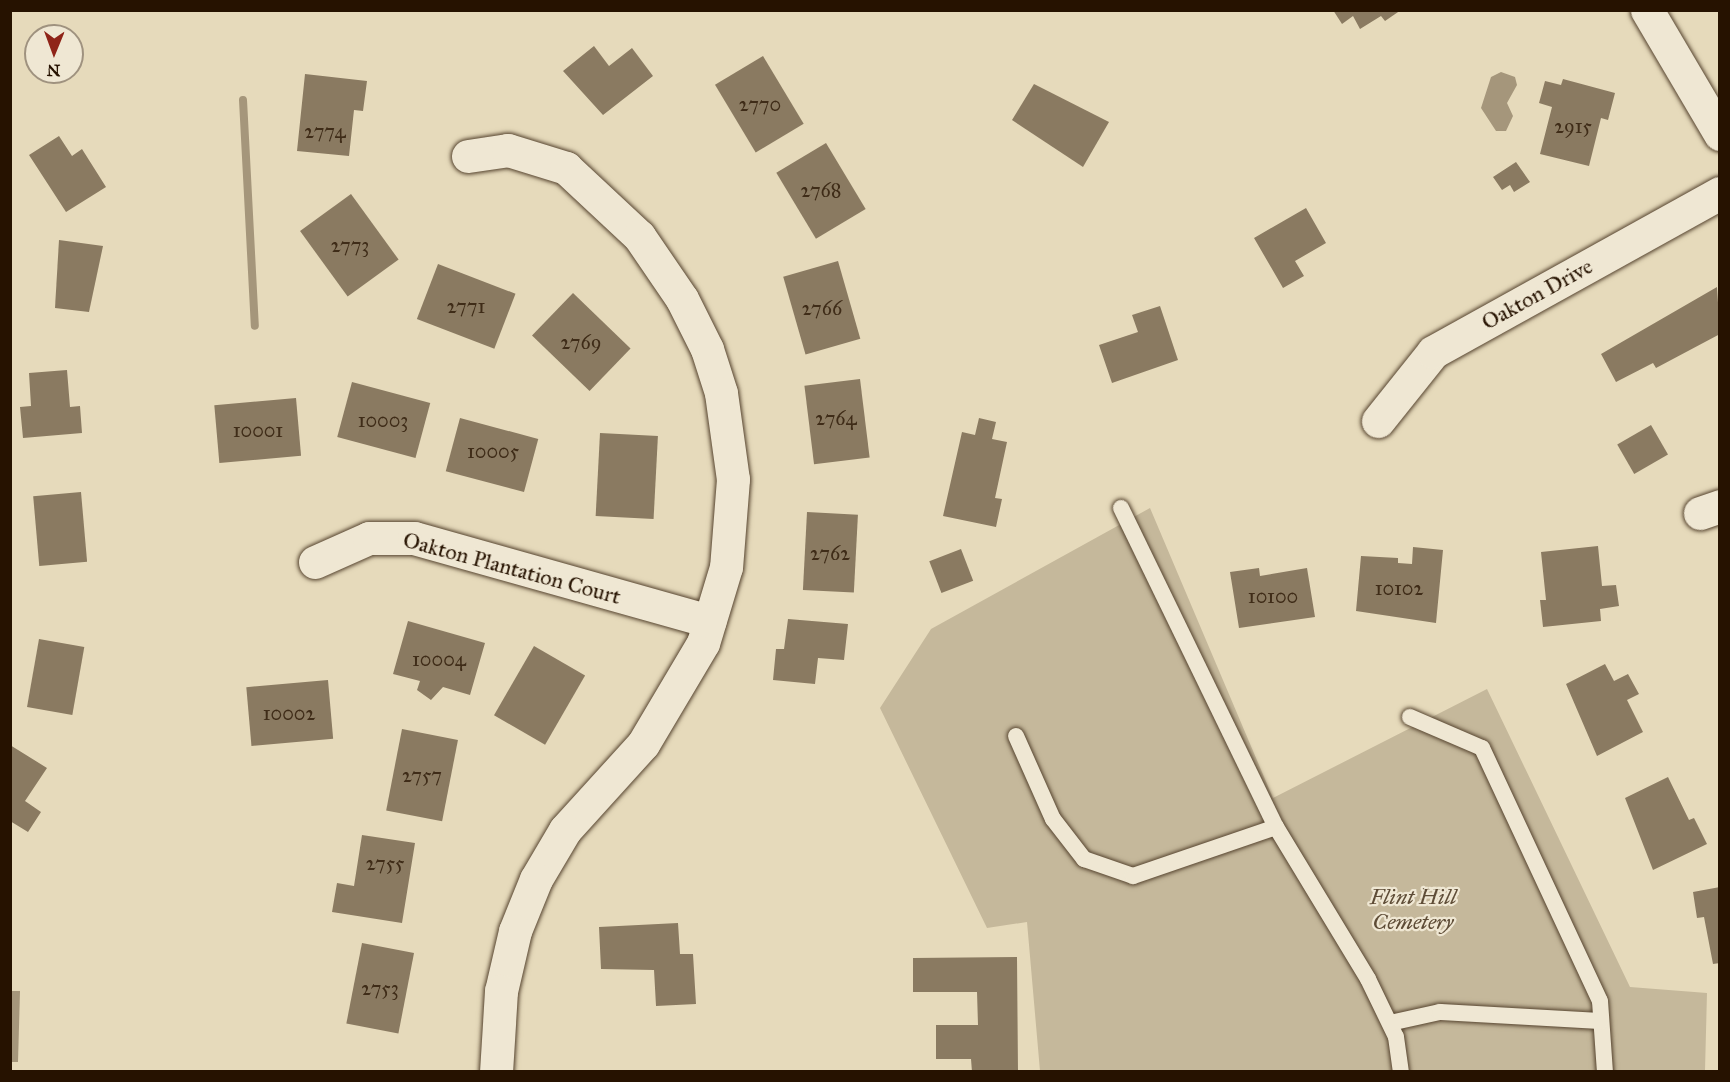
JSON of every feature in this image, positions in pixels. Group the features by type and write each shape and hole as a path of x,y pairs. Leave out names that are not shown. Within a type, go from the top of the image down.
{"street":[{"path":"1647,10 1719,134"},
{"path":"468,156 508,150 566,168 639,236 690,312 721,393 733,479 726,567 710,621 666,711 571,822 536,879 506,961 496,1071"},
{"name":"Oakton Drive","path":"1378,421 1433,352 1719,193"},
{"name":"Oakton Plantation Court","path":"315,562 369,538 414,538 710,621"}],"lane":[{"path":"1121,508 1276,827 1389,1023 1401,1071"},
{"path":"1410,717 1482,748 1600,1001 1605,1071"},
{"path":"1016,736 1053,819 1084,859 1133,876 1276,827"},
{"path":"1389,1023 1440,1012 1601,1021"}],"green space":[{"name":"Flint Hill Cemetery","path":"1150,508 1273,798 1487,689 1630,987 1707,993 1705,1071 1040,1071 1027,922 987,928 880,708 931,629"}],"shaded area":[{"path":"1501,72 1515,77 1517,85 1507,103 1513,116 1506,131 1496,131 1481,108 1491,77"},
{"path":"11,991 20,991 18,1062 11,1062"}],"building":[{"path":"1333,10 1401,10 1385,21 1381,16 1360,29 1353,16 1342,24"},
{"path":"594,46 609,66 632,48 653,76 603,115 563,71"},
{"path":"763,56 804,124 756,153 715,85"},
{"path":"305,74 367,81 363,111 354,110 349,156 297,151"},
{"path":"1563,79 1615,93 1608,120 1601,118 1589,166 1540,154 1552,107 1539,103 1545,81 1561,85"},
{"path":"1034,84 1109,122 1083,167 1012,120"},
{"path":"59,136 72,156 82,149 106,187 66,212 29,155"},
{"path":"826,143 866,209 816,239 776,173"},
{"path":"1516,162 1530,182 1514,192 1510,185 1502,190 1493,177"},
{"path":"351,194 399,260 348,297 300,231"},
{"path":"1306,208 1326,243 1295,261 1304,276 1283,288 1254,238"},
{"path":"59,240 103,246 89,312 55,308"},
{"path":"838,261 860,339 806,355 783,277"},
{"path":"438,264 515,294 494,349 417,319"},
{"path":"1717,287 1720,334 1656,368 1653,363 1616,382 1601,354"},
{"path":"573,293 631,349 590,391 532,335"},
{"path":"1160,306 1178,360 1112,383 1099,345 1138,332 1132,315"},
{"path":"67,370 70,407 80,406 82,433 23,438 20,407 31,406 29,373"},
{"path":"860,379 870,457 814,464 804,386"},
{"path":"352,382 430,403 415,458 337,437"},
{"path":"296,398 301,456 219,463 214,405"},
{"path":"460,418 538,439 524,492 446,471"},
{"path":"979,418 996,422 992,439 1007,442 995,498 1002,499 996,527 943,516 962,432 975,435"},
{"path":"1651,425 1668,454 1634,474 1617,444"},
{"path":"600,433 658,436 654,519 596,516"},
{"path":"81,492 87,562 39,566 33,496"},
{"path":"807,512 858,515 854,593 803,590"},
{"path":"1598,546 1602,586 1616,585 1619,606 1600,609 1601,621 1543,627 1540,600 1546,600 1541,552"},
{"path":"1413,547 1443,550 1436,623 1356,611 1361,556 1398,558 1398,563 1412,564"},
{"path":"961,549 973,581 941,593 929,561"},
{"path":"1259,568 1260,576 1307,568 1315,617 1239,628 1230,572"},
{"path":"788,619 848,624 844,660 818,658 815,684 773,680 776,649 784,649"},
{"path":"408,621 485,643 470,695 443,687 431,700 417,690 420,681 393,674"},
{"path":"39,639 84,647 72,715 27,707"},
{"path":"534,646 585,676 545,745 494,715"},
{"path":"1605,664 1614,681 1628,674 1639,694 1627,700 1643,732 1597,756 1566,684"},
{"path":"328,680 333,739 251,746 246,687"},
{"path":"402,729 458,740 442,821 386,810"},
{"path":"10,745 47,768 25,801 41,812 28,832 10,821"},
{"path":"1668,777 1689,820 1694,818 1707,844 1653,870 1625,798"},
{"path":"362,835 415,843 402,923 332,912 337,883 354,886"},
{"path":"1720,887 1720,963 1713,964 1704,917 1697,918 1693,892"},
{"path":"678,923 680,954 693,954 696,1004 656,1006 654,970 601,969 599,927"},
{"path":"362,943 414,953 398,1034 346,1023"},
{"path":"1017,957 1018,1072 972,1072 971,1059 936,1059 936,1025 978,1025 977,992 913,992 913,958"}],"waterway":[{"path":"243,100 255,326"}]}
